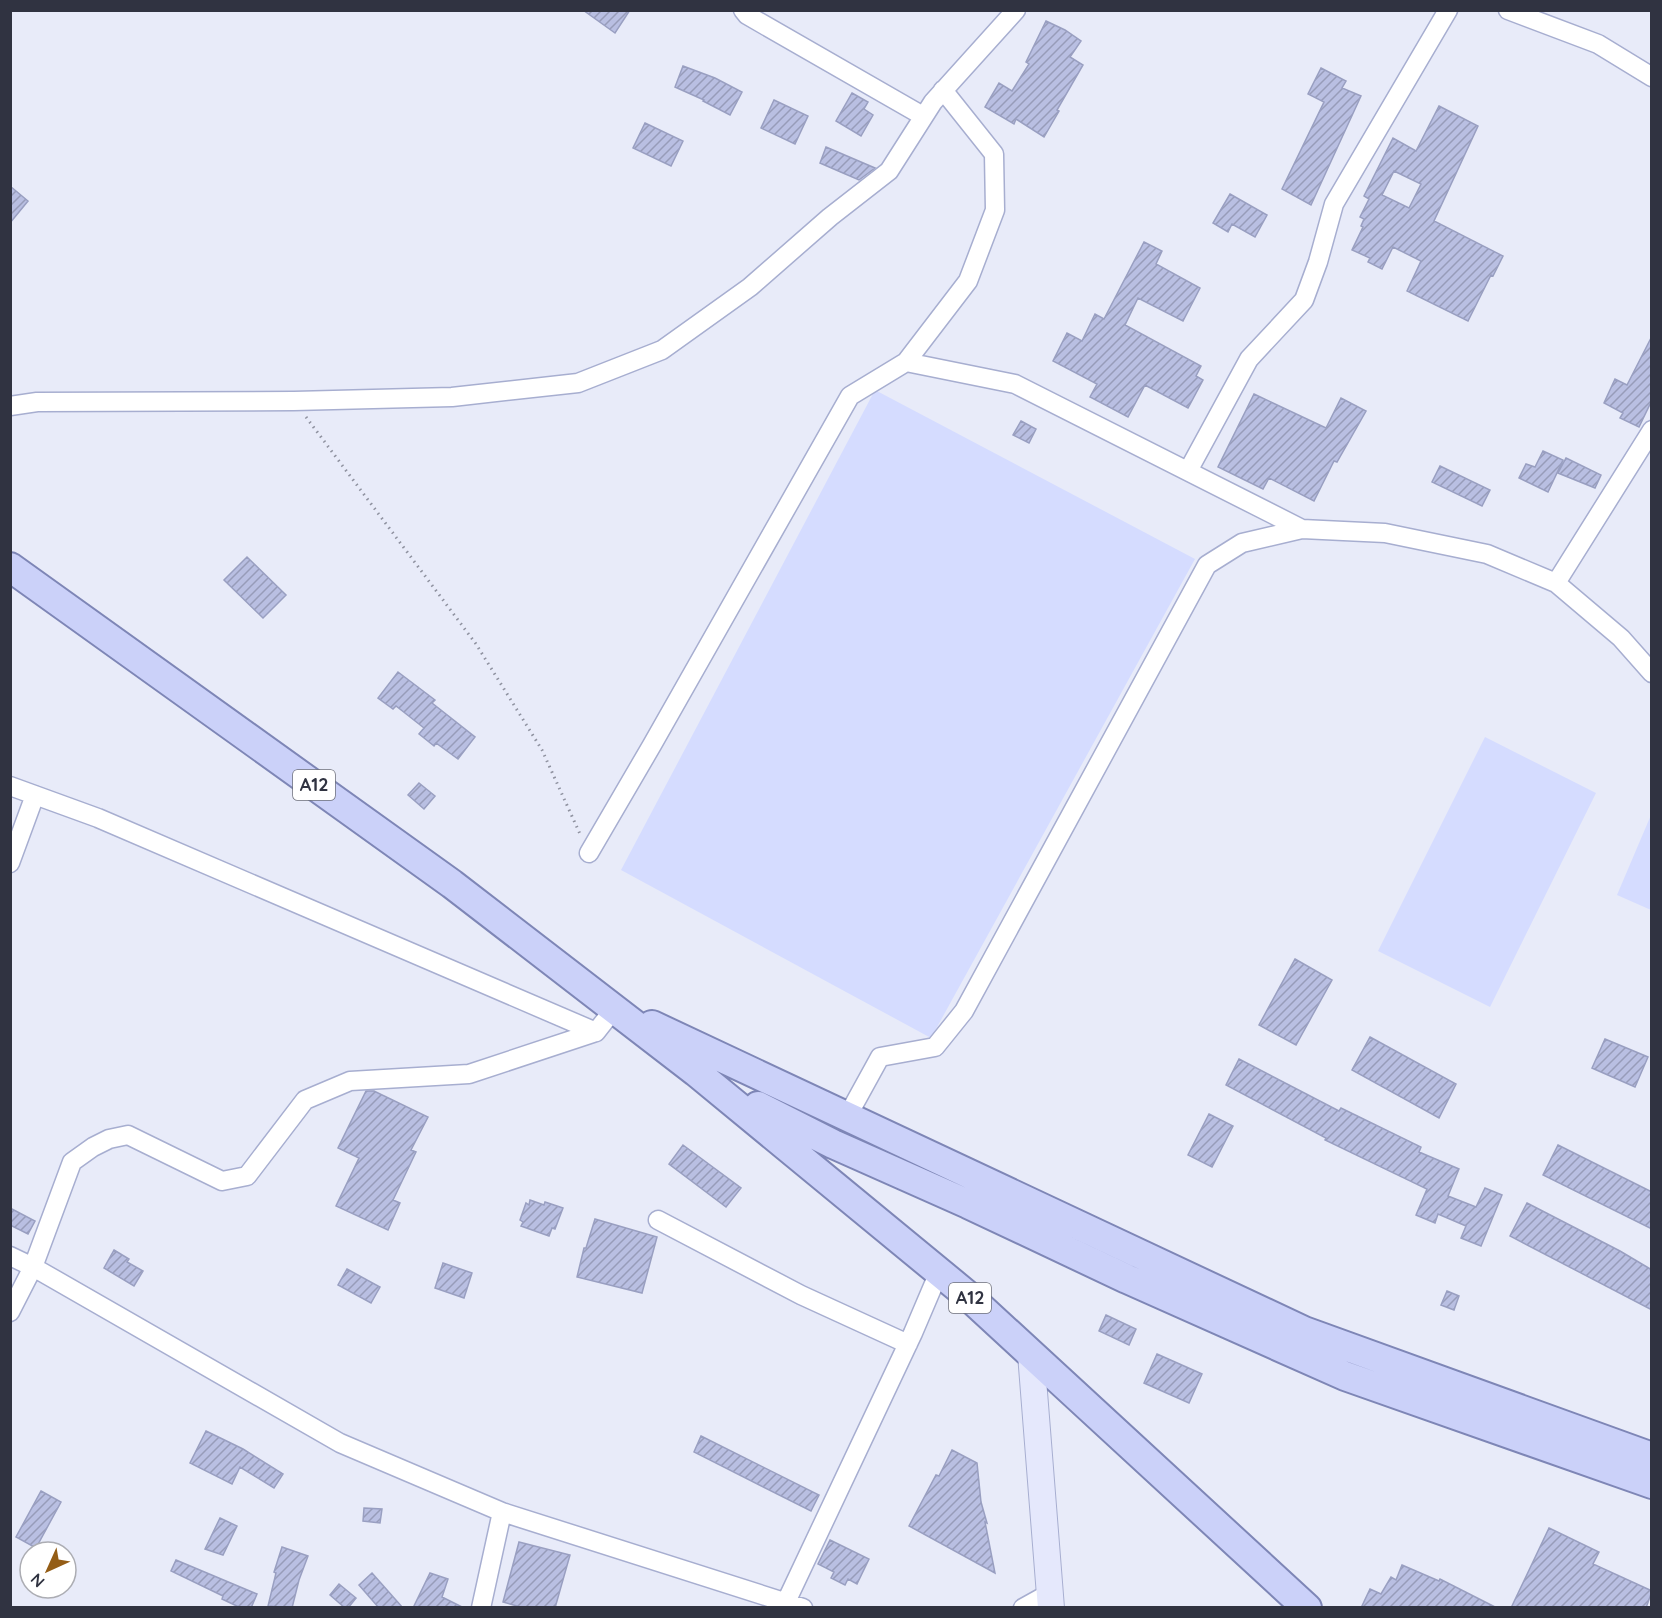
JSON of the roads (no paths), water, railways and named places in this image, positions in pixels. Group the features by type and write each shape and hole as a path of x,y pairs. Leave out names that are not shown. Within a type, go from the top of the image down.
{"main road":[{"name":"A12","path":"10,567 452,884 696,1072 939,1272 1032,1354 1307,1608"},
{"path":"614,1009 705,1048 847,1118 1304,1331 1652,1457"},
{"path":"696,1072 768,1112 833,1144 968,1204 1127,1280 1345,1376 1652,1484"},
{"path":"822,1174 821,1164 847,1118"}],"street":[{"path":"743,10 747,15 923,116"},
{"path":"10,406 37,402 294,402 452,397 578,383 662,350 750,287 889,171 923,116 943,90 1016,10"},
{"path":"1188,471 1249,359 1305,300 1334,204 1448,10"},
{"path":"1508,10 1598,44 1652,78"},
{"path":"589,853 850,396 906,362 968,281 995,210 994,154 943,90"},
{"path":"906,362 1015,384 1302,529"},
{"path":"1556,583 1652,430"},
{"path":"847,1118 880,1057 935,1047 964,1011 1207,565 1242,543 1302,529 1385,533 1487,554 1556,583 1621,638 1652,673"},
{"path":"10,786 98,818 596,1032"},
{"path":"10,863 34,795"},
{"path":"10,1312 33,1267 72,1162 93,1147 128,1135 222,1181 247,1176 305,1100 350,1081 469,1074 596,1032 614,1009"},
{"path":"658,1220 801,1295 908,1344"},
{"path":"10,1256 340,1443 502,1512 795,1605 939,1272"},
{"path":"1023,1608 1051,1600 1032,1354"},
{"path":"481,1608 502,1512"}]}
